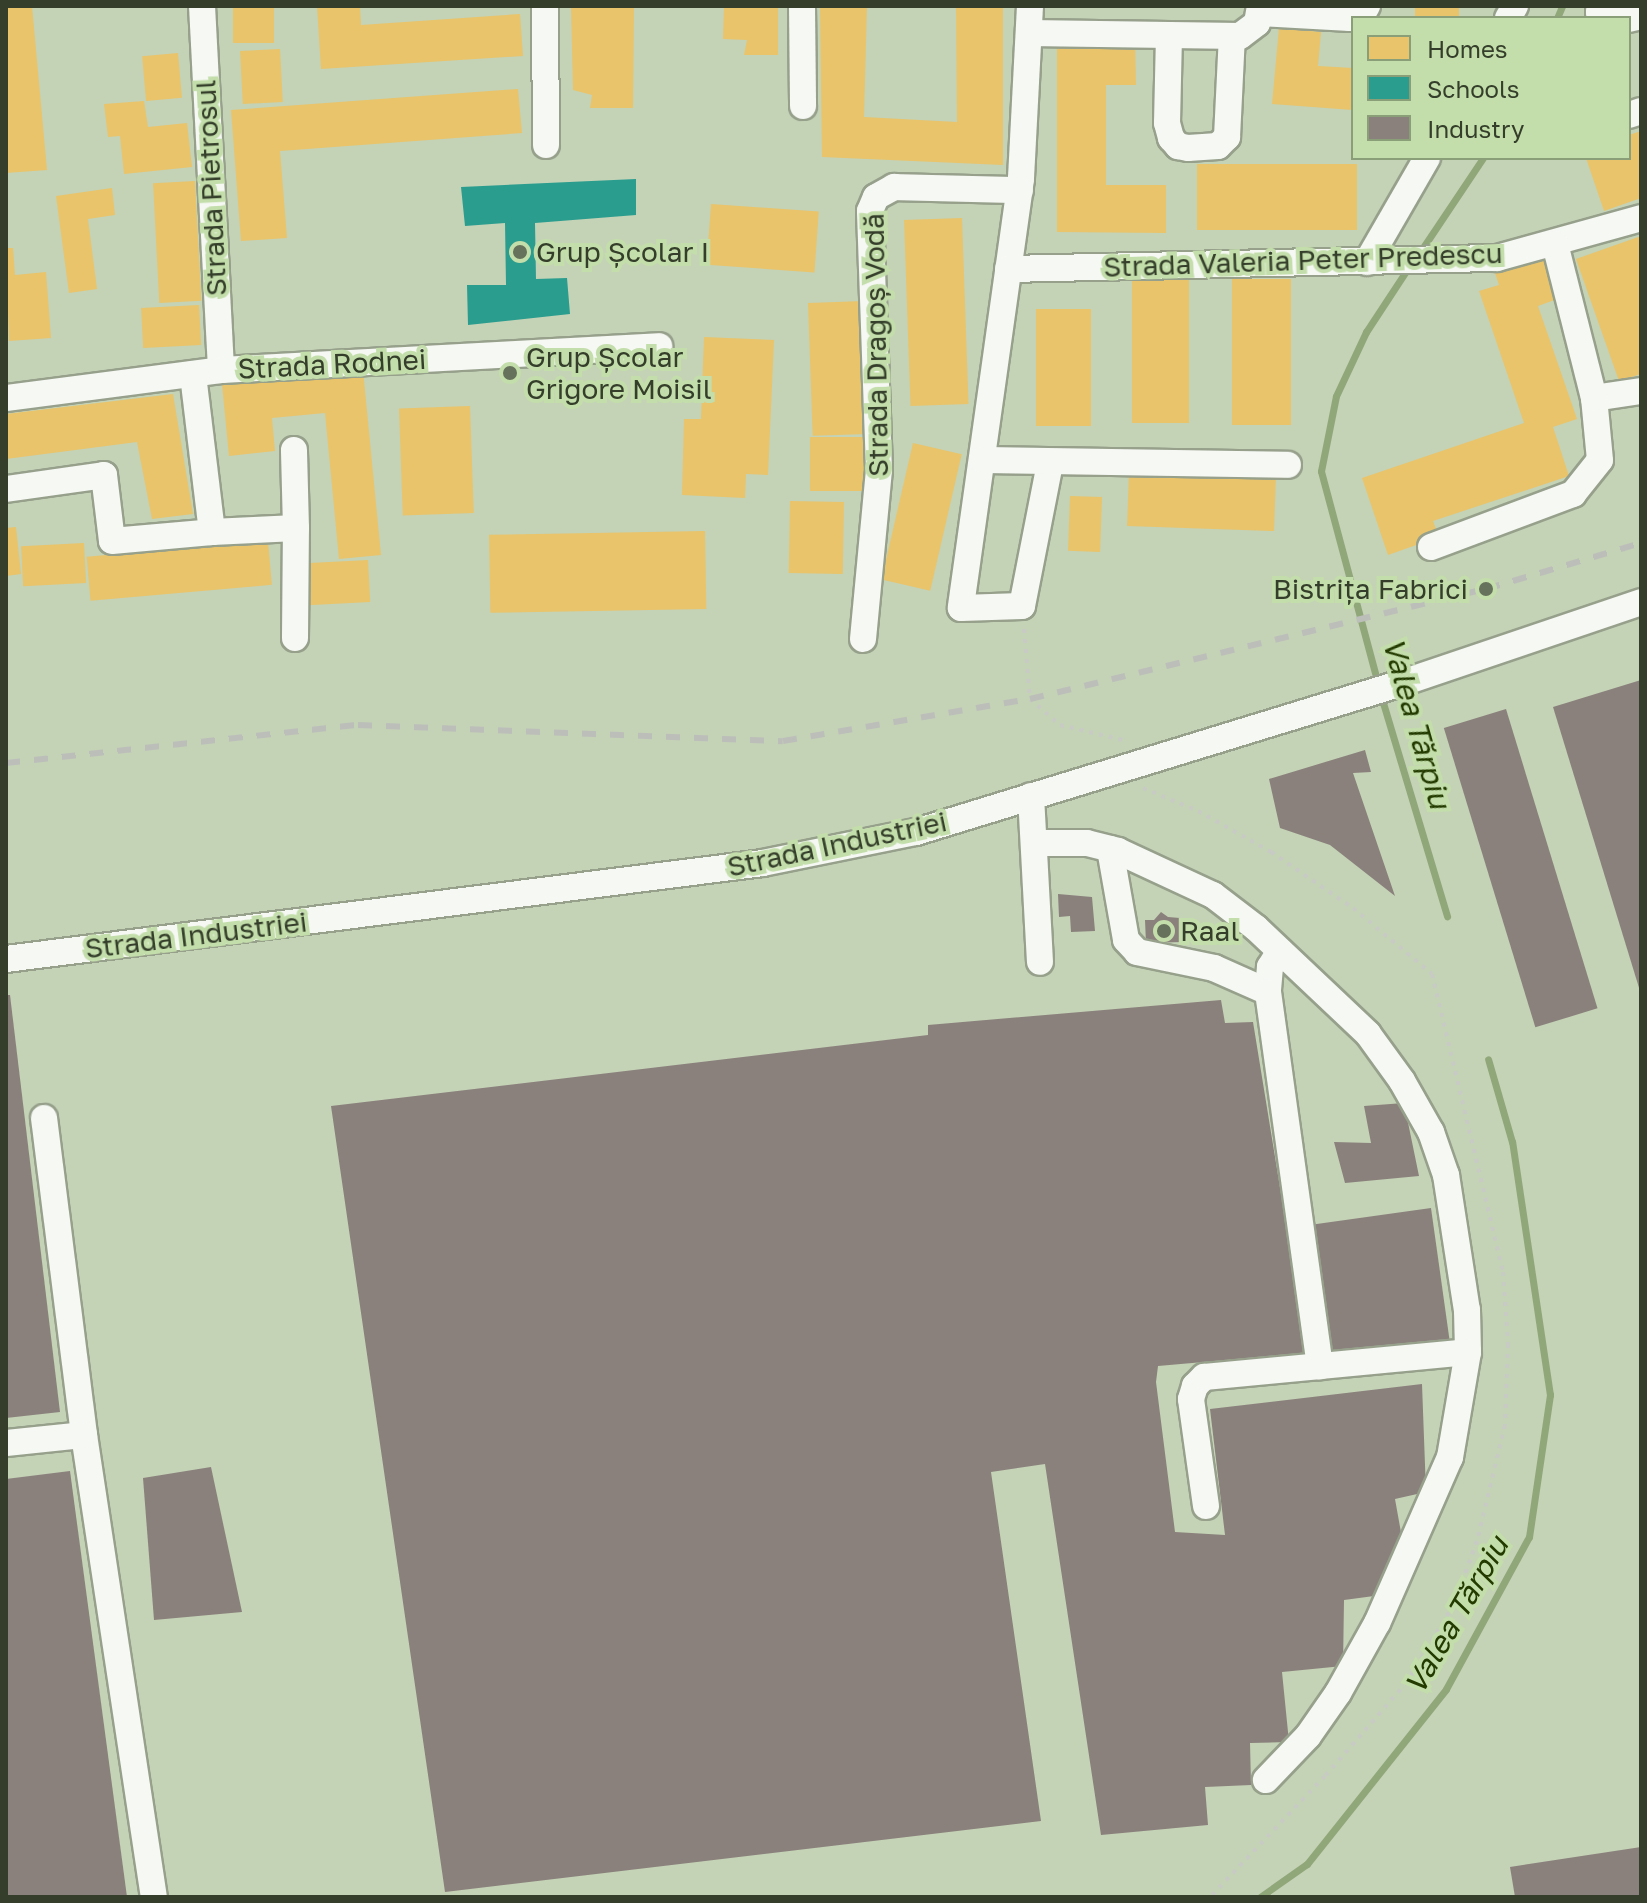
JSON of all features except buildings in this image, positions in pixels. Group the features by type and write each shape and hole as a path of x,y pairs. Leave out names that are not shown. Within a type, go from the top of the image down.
{"street":[{"name":"Strada Pietrosul","path":"202,6 221,370"},
{"path":"545,6 546,145"},
{"path":"802,6 803,106"},
{"path":"1030,6 1020,190 961,608 1022,606 1050,463"},
{"path":"1029,33 1232,36 1250,33 1260,10 1351,18"},
{"path":"1169,35 1168,130 1178,146 1188,148 1218,146 1227,137 1232,36"},
{"path":"1367,262 1426,160"},
{"name":"Strada Dragoș Vodă","path":"863,639 879,470 870,211 876,197 894,187 1020,190"},
{"name":"Strada Valeria Peter Predescu","path":"1008,269 1497,258 1641,218"},
{"path":"1431,547 1573,494 1600,460 1594,398 1555,244"},
{"name":"Strada Rodnei","path":"6,398 221,370 659,346"},
{"path":"193,374 212,532"},
{"path":"1594,398 1641,391"},
{"path":"294,450 295,638"},
{"path":"982,460 1288,465"},
{"path":"6,489 104,475 112,541 296,528"},
{"name":"Strada Industriei","path":"6,959 763,863 916,832 1405,682 1641,602"},
{"path":"1031,796 1040,962"},
{"path":"1034,843 1087,843 1110,849 1152,864 1213,895 1280,951 1368,1034 1402,1081 1431,1132 1446,1175 1459,1247 1468,1352 1450,1457 1377,1623 1338,1693 1308,1736 1266,1780"},
{"path":"1110,849 1126,940 1137,952 1214,968 1268,992"},
{"path":"1280,951 1270,967 1268,992 1320,1366"},
{"path":"44,1118 84,1435 154,1897"},
{"path":"1206,1506 1191,1399 1195,1386 1204,1377 1468,1352"},
{"path":"6,1443 84,1435"}],"path":[{"path":"1022,606 1030,699 1060,725 1129,741"},
{"path":"1104,772 1198,811 1271,852 1353,908 1432,974 1503,1272 1508,1344 1505,1425 1477,1541 1454,1604 1407,1682 1315,1787 1210,1897"}],"waterway":[{"name":"Valea Tărpiu","path":"1558,16 1562,6"},
{"name":"Valea Tărpiu","path":"1420,252 1482,160"},
{"name":"Valea Tărpiu","path":"1378,684 1321,471 1336,396 1366,332 1410,265"},
{"name":"Valea Tărpiu","path":"1381,696 1447,916"},
{"name":"Valea Tărpiu","path":"1260,1897 1307,1864 1446,1689 1529,1537 1550,1395 1512,1142 1488,1059"}],"railway":[{"path":"6,763 358,725 783,741 1030,699 1486,589 1641,543"}],"place":[{"name":"Grup Școlar I","path":"520,252"},
{"name":"Grup Școlar Grigore Moisil","path":"510,373"},
{"name":"Bistrița Fabrici","path":"1486,589"},
{"name":"Raal","path":"1164,931"}]}
